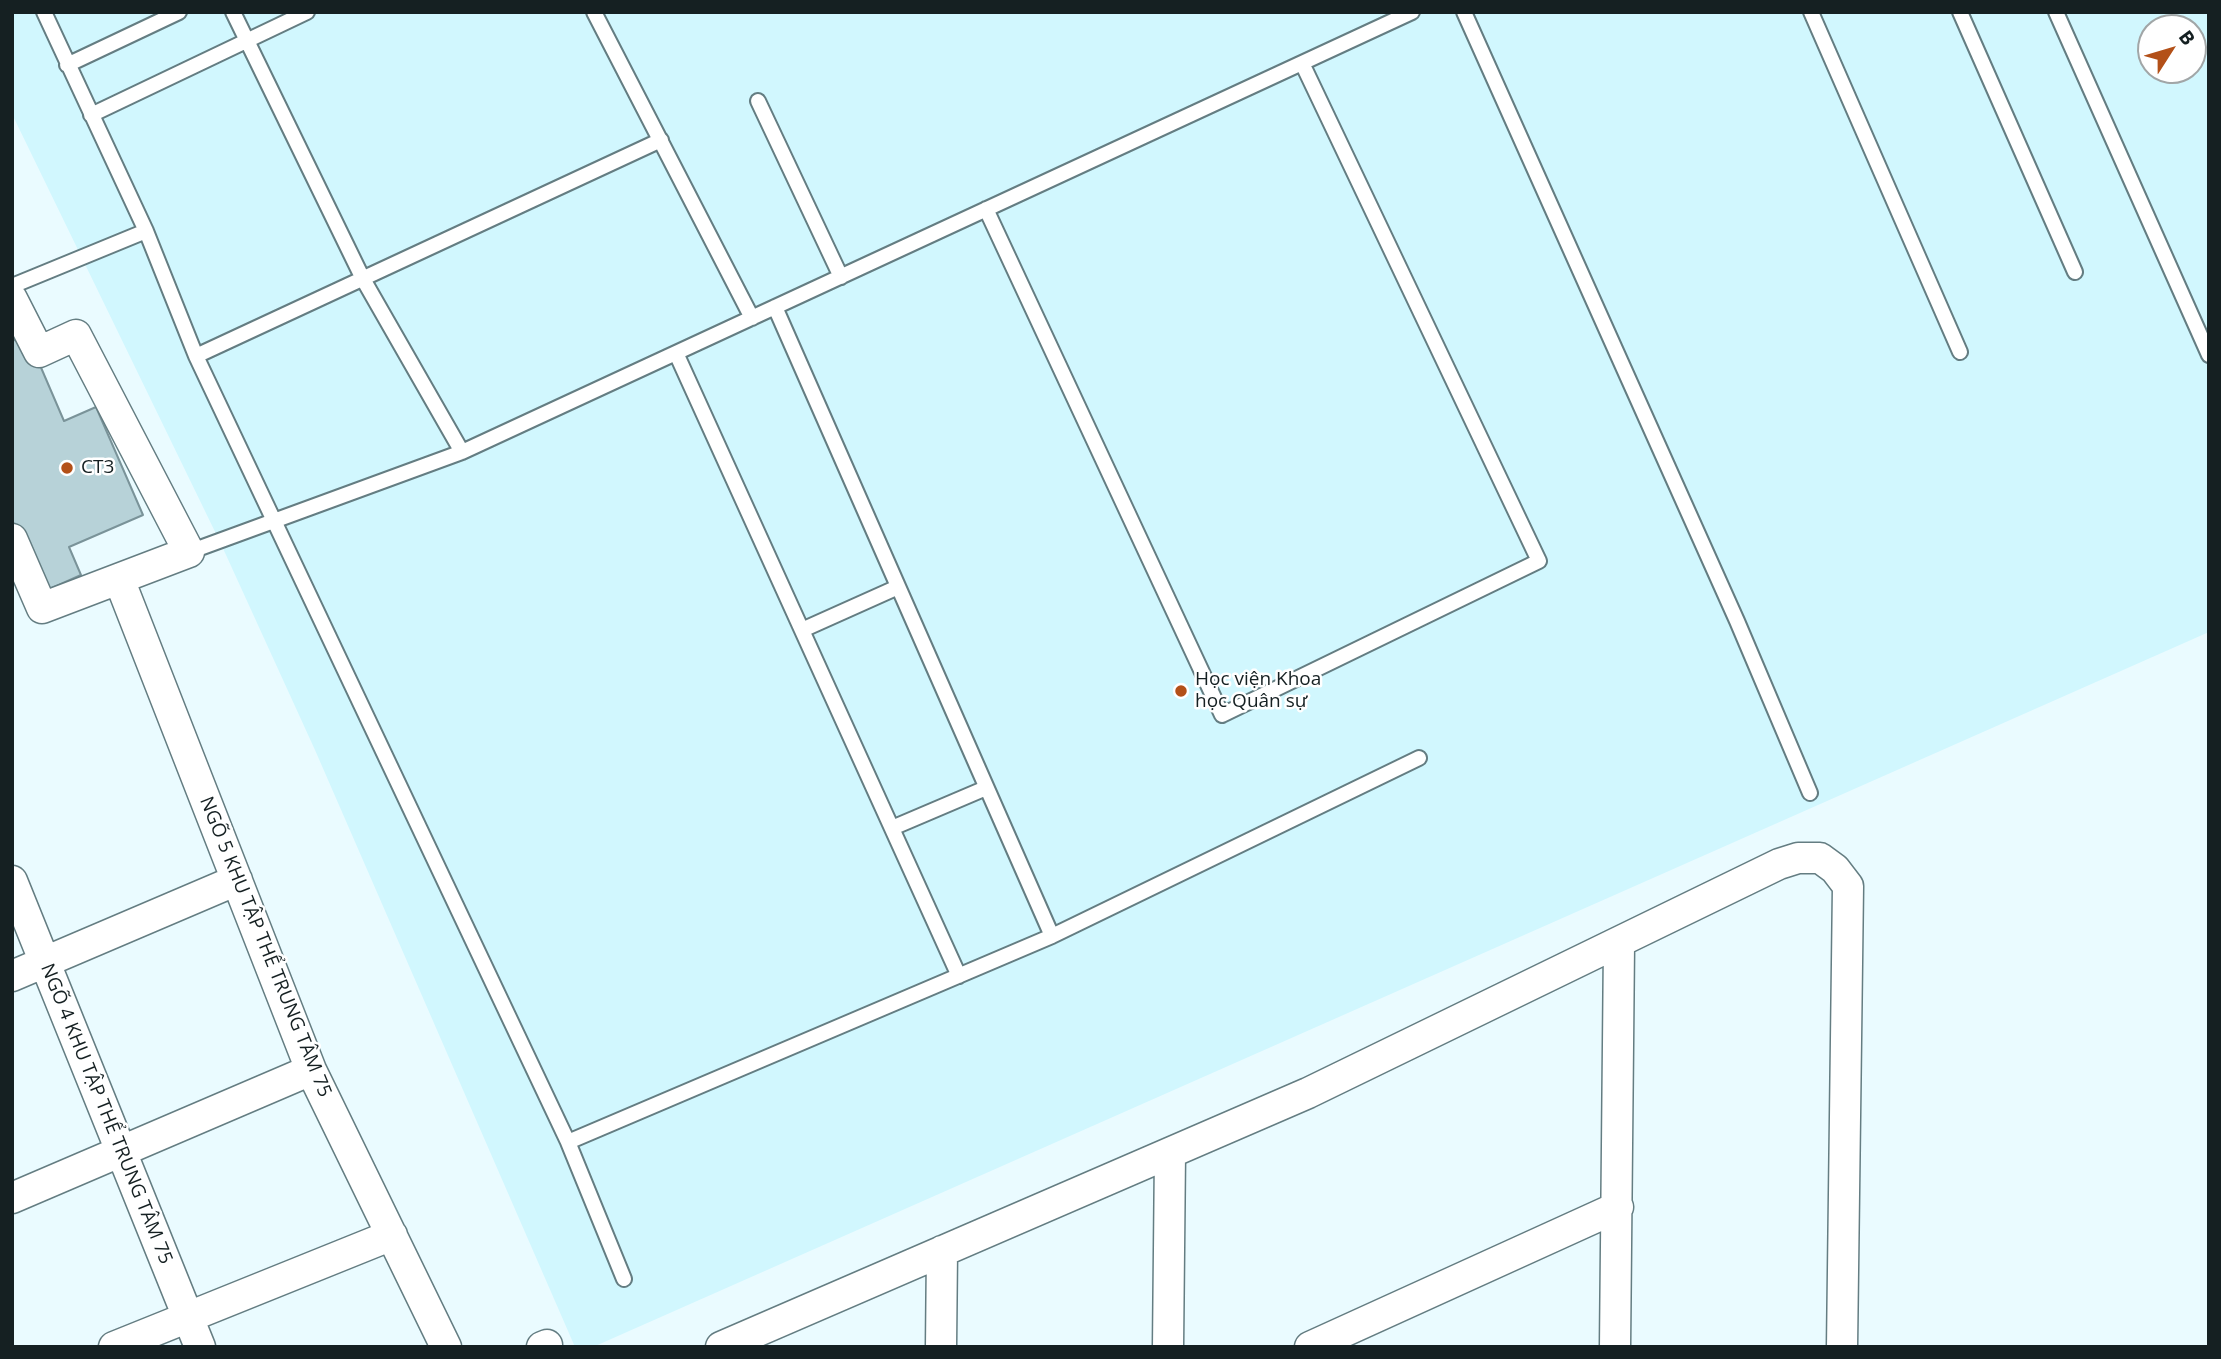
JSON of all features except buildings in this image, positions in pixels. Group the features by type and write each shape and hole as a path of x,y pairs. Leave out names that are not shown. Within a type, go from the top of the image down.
{"street":[{"path":"12,299 38,352 76,335 189,552 42,608 12,539"},
{"name":"NGÕ 5 KHU TẬP THỂ TRUNG TÂM 75","path":"119,579 311,1070 446,1347"},
{"path":"722,1347 1308,1093 1798,858 1820,858 1835,869 1848,886 1842,1347"},
{"path":"12,976 237,880"},
{"name":"NGÕ 4 KHU TẬP THỂ TRUNG TÂM 75","path":"12,881 200,1347"},
{"path":"1615,1347 1619,944"},
{"path":"12,1198 311,1070"},
{"path":"1168,1347 1170,1153"},
{"path":"1310,1347 1618,1207"},
{"path":"114,1347 392,1235"},
{"path":"941,1347 942,1251"}],"lane":[{"path":"44,12 145,231 196,356 272,520 568,1142 624,1279"},
{"path":"67,65 178,12"},
{"path":"233,12 363,279 462,453"},
{"path":"91,115 307,12"},
{"path":"594,12 752,318"},
{"path":"189,552 462,453 1412,12"},
{"path":"1464,12 1731,609 1810,793"},
{"path":"1811,12 1960,352"},
{"path":"1960,12 2075,272"},
{"path":"2056,12 2209,355"},
{"path":"986,209 1222,715 1539,561 1302,63"},
{"path":"758,101 841,277"},
{"path":"196,356 661,140"},
{"path":"12,286 145,231"},
{"path":"775,307 1052,936"},
{"path":"676,353 959,976"},
{"path":"802,631 898,587"},
{"path":"568,1142 1052,936 1419,758"},
{"path":"892,828 986,788"}],"shaded area":[{"name":"Học viện Khoa học Quân sự","path":"12,12 2207,12 2209,632 593,1347 575,1347 315,750 221,544 12,114"}],"place":[{"name":"CT3","path":"67,468"},
{"name":"Học viện Khoa học Quân sự","path":"1181,691"}]}
